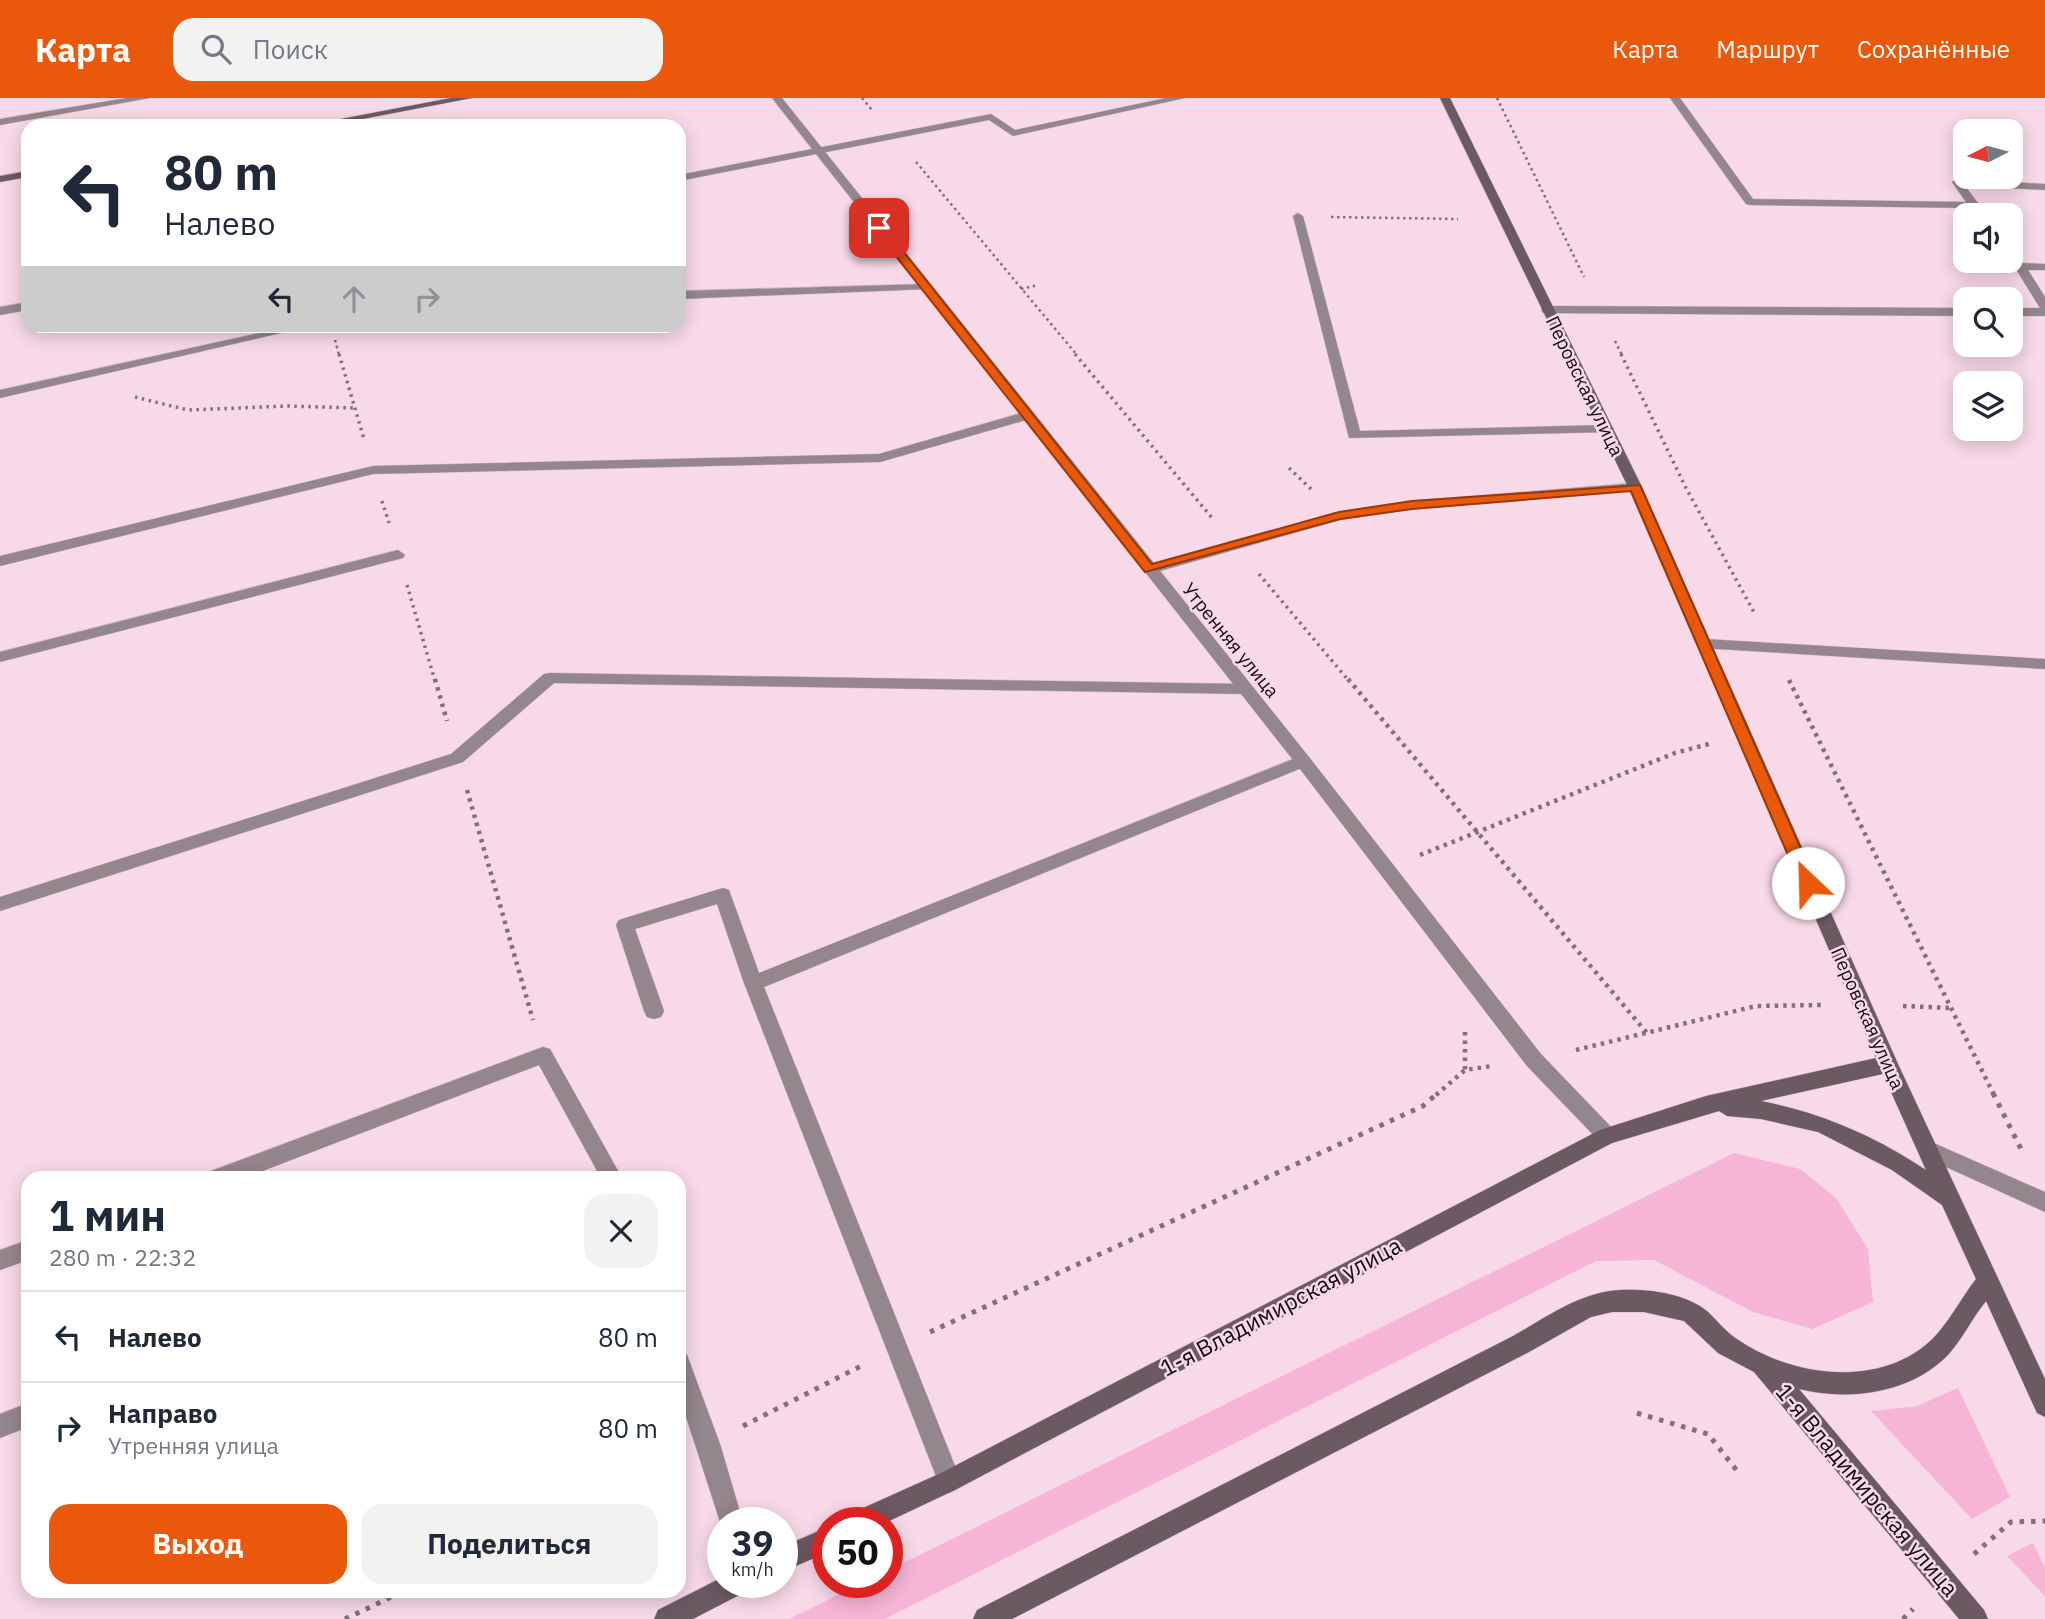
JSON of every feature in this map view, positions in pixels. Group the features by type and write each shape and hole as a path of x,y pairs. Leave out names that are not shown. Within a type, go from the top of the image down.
{"main road":[{"path":"348,119 467,98"},
{"name":"Перовская улица","path":"1445,98 1635,487 1888,1065 1954,1201 2045,1405"},
{"path":"0,179 21,175"},
{"name":"1-я Владимирская улица","path":"894,1507 949,1481 1607,1136 1706,1105 1888,1065"},
{"name":"1-я Владимирская улица","path":"1706,1105 1746,1107 1787,1116 1858,1138 1891,1156 1954,1201"},
{"name":"1-я Владимирская улица","path":"1756,1362 1820,1383 1880,1378 1908,1369 1936,1352 1989,1279"},
{"name":"1-я Владимирская улица","path":"986,1619 1521,1344 1581,1310 1602,1303 1658,1303 1688,1311 1726,1344 1756,1362 1781,1385 1975,1619"},
{"path":"667,1619 707,1598"}],"street":[{"path":"0,122 145,98"},
{"name":"Утренняя улица","path":"777,98 1303,761 1534,1060 1607,1136"},
{"path":"686,177 991,117 1013,133 1180,98"},
{"path":"1675,98 1750,202 1953,205"},
{"path":"1973,203 1957,182 2045,187"},
{"path":"1298,216 1354,435 1607,429"},
{"path":"2023,266 2045,267"},
{"path":"2023,271 2045,309 2023,311"},
{"path":"686,295 926,287"},
{"path":"0,311 21,307"},
{"path":"1548,310 1953,312"},
{"path":"0,394 275,333"},
{"path":"0,561 373,470 880,458 1028,415"},
{"path":"1149,569 1339,516 1412,505 1635,487"},
{"path":"0,657 398,555"},
{"path":"1705,644 2045,664"},
{"path":"0,904 457,758 550,678 1245,689"},
{"path":"753,983 1303,761"},
{"path":"654,1011 625,925 723,895 753,983 949,1481"},
{"path":"236,1171 543,1055 606,1171"},
{"path":"1929,1150 2045,1202"},
{"path":"0,1260 21,1252"},
{"path":"686,1383 727,1507"},
{"path":"0,1426 21,1418"}],"path":[{"path":"1497,98 1686,488 1773,647 2022,1150"},
{"path":"1298,216 1458,219"},
{"path":"1021,289 1038,285"},
{"path":"334,337 543,1055"},
{"path":"96,374 103,382 157,407 213,412 281,406 355,408"},
{"path":"1387,869 1675,753 1744,735"},
{"path":"708,1444 898,1347 1423,1106 1465,1070 1534,1060 1756,1006 1861,1004 1951,1008"},
{"path":"1637,1413 1709,1434 1738,1472"},
{"path":"345,1619 389,1598"}],"shaded area":[{"path":"1734,1153 1800,1169 1836,1198 1868,1249 1873,1302 1812,1329 1753,1312 1654,1260 1596,1261 885,1619 789,1619 832,1598 903,1598 903,1563"},
{"path":"1958,1388 2010,1497 1972,1519 1871,1411 1917,1406"},
{"path":"2033,1543 2045,1567 2045,1596 2007,1556"}],"route":[{"path":"879,228 1149,569 1339,516 1412,505 1635,487 1808,883"}]}
